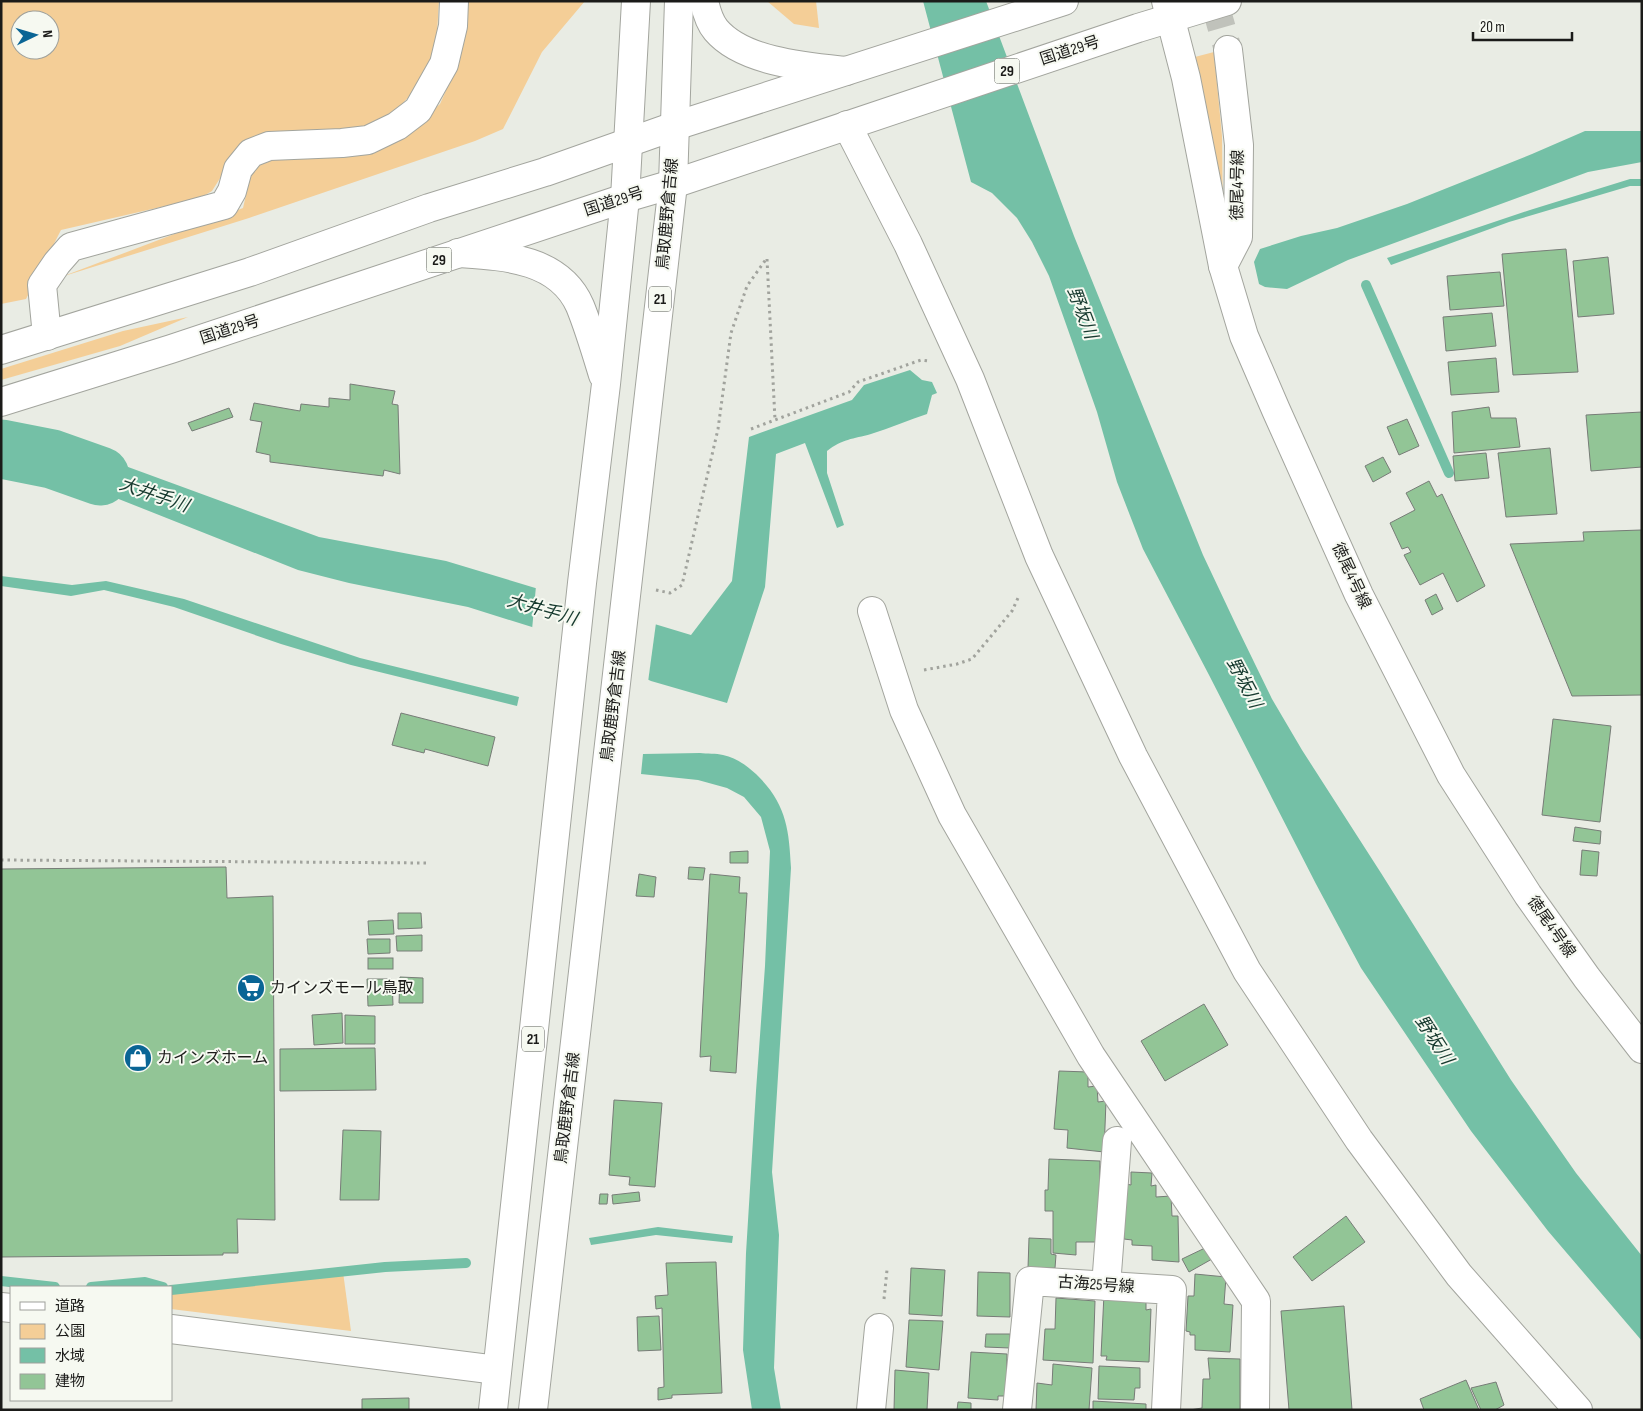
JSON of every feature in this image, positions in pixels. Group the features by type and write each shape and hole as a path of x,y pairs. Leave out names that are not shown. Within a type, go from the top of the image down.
{"main road":[{"path":"47,336 42,285 57,263 71,248 224,205 232,191 238,169 252,153 269,146 368,140 397,126 418,110 444,64 453,26 454,1"},
{"name":"21","path":"493,1410 582,583 606,384 624,198 636,1"},
{"name":"鳥取鹿野倉吉線","path":"533,1410 672,184 679,1"},
{"path":"704,1 715,29 733,44 763,58 796,66 854,68"},
{"path":"1,350 250,272 428,208 545,172 675,126 1064,1"},
{"name":"国道29号","path":"1,402 180,346 1138,28 1168,10 1227,1"},
{"path":"1168,10 1186,78 1223,266"},
{"name":"徳尾4号線","path":"1228,50 1239,145 1238,237 1223,266 1244,336 1359,594 1451,775 1528,895 1587,978 1642,1049"},
{"path":"847,125 908,244 970,379 1039,556 1133,756 1247,971 1359,1140 1459,1275 1578,1410"},
{"path":"458,253 500,256 531,263 552,274 565,284 579,305 606,384"},
{"path":"872,611 904,710 952,815 1086,1048 1256,1301 1256,1410"},
{"path":"1106,1286 1117,1141"},
{"name":"古海25号線","path":"1017,1410 1030,1281 1172,1290 1166,1410"},
{"path":"871,1410 879,1328"},
{"path":"172,1329 497,1370"}],"path":[{"path":"627,589 670,593 682,585 718,429 731,333 747,286 767,258 775,420"},
{"path":"751,428 849,392 858,382 921,360 932,361 970,379"},
{"path":"893,676 957,664 972,659 1012,611 1018,598"},
{"path":"1,860 426,863"}],"green space":[{"path":"1,1 439,1 433,56 418,87 402,104 374,125 236,153 212,191 200,198 61,230 26,299 1,304"},
{"path":"466,1 585,1 542,52 503,129 475,141 249,218 61,277 243,208 252,169 265,157 333,158 350,156 422,119 440,104 459,61"},
{"path":"767,1 816,1 819,28 794,24"},
{"path":"1214,52 1222,136 1223,228 1191,58"},
{"path":"188,317 120,346 1,380 1,369 123,331"},
{"path":"343,1272 351,1331 172,1309 172,1291"}],"water":[{"name":"野坂川","path":"923,1 986,1 1074,236 1203,555 1272,699 1302,750 1511,1080 1576,1173 1642,1256 1642,1341 1548,1231 1471,1131 1361,968 1143,549 1117,482 1097,412 1049,276 1032,242 1017,218 992,193 971,182"},
{"path":"1585,131 1642,131 1642,162 1588,172 1348,260 1287,289 1265,287 1259,284 1254,262 1260,249 1301,236 1337,228 1407,204"},
{"path":"1630,179 1642,179 1642,186 1630,186 1509,222 1391,265 1387,258 1530,210"},
{"path":"910,370 922,380 932,382 937,393 932,395 927,414 878,432 843,442 827,451 827,473 844,525 837,528 805,443 776,454 765,587 727,703 651,681 532,627 468,607 349,583 298,570 106,494 8,467 36,438 109,460 319,537 446,561 691,635 732,581 749,437 852,400 864,385"},
{"path":"1,576 72,585 106,581 184,599 360,658 519,697 517,706 351,665 281,644 174,607 104,590 71,596 1,586"},
{"path":"643,754 720,754 732,758 756,774 774,795 780,806 789,841 791,868 772,1172 779,1235 774,1368 781,1410 752,1410 743,1350 746,1253 765,966 770,851 761,817 744,797 727,788 698,780 641,774"},
{"path":"658,1227 733,1236 732,1243 656,1235 591,1245 589,1238"}],"pier":[{"path":"536,586 656,623 648,682 532,630"}],"building":[{"path":"1566,249 1578,372 1513,375 1502,254"},
{"path":"1608,257 1614,314 1578,317 1573,261"},
{"path":"1500,272 1504,306 1450,310 1447,276"},
{"path":"1492,313 1496,346 1446,351 1443,317"},
{"path":"1496,358 1499,392 1451,395 1448,362"},
{"path":"350,384 395,391 392,404 398,405 400,474 384,470 383,476 270,462 270,455 256,452 262,422 250,420 254,403 300,411 301,404 329,407 329,398 350,400"},
{"path":"1489,407 1491,418 1516,418 1520,447 1454,453 1452,412"},
{"path":"229,408 233,417 192,431 188,423"},
{"path":"1642,412 1642,467 1591,471 1586,415"},
{"path":"1407,419 1419,446 1399,455 1387,427"},
{"path":"1550,448 1557,514 1506,517 1498,453"},
{"path":"1486,453 1489,478 1455,481 1453,456"},
{"path":"1383,457 1391,472 1373,482 1365,466"},
{"path":"1429,481 1437,497 1442,494 1485,586 1457,602 1443,573 1420,585 1404,555 1411,552 1408,547 1402,549 1390,523 1415,510 1406,493"},
{"path":"1641,530 1642,695 1572,696 1510,544 1584,541 1583,532"},
{"path":"1436,594 1443,609 1432,615 1425,600"},
{"path":"401,713 495,737 488,766 425,749 424,753 392,745"},
{"path":"1553,719 1611,726 1600,822 1542,815"},
{"path":"1575,827 1601,831 1600,844 1573,841"},
{"path":"1582,850 1599,852 1597,876 1580,875"},
{"path":"748,851 748,863 730,863 730,852"},
{"name":"カインズホーム","path":"226,867 227,898 273,896 275,1220 237,1219 238,1253 223,1253 223,1255 1,1257 1,869"},
{"path":"689,867 705,868 703,880 688,879"},
{"path":"639,874 656,877 654,897 636,896"},
{"path":"710,874 740,877 739,893 747,893 736,1073 710,1071 711,1056 700,1057"},
{"path":"398,913 421,913 422,928 398,929"},
{"path":"393,920 394,934 369,935 368,921"},
{"path":"422,935 422,951 397,951 396,936"},
{"path":"367,939 390,939 390,953 368,954"},
{"path":"368,958 393,958 393,969 368,969"},
{"path":"400,977 423,978 423,1003 399,1003"},
{"path":"367,979 392,979 393,1005 368,1006"},
{"path":"1204,1004 1228,1045 1165,1081 1141,1041"},
{"path":"342,1013 343,1043 314,1045 312,1015"},
{"path":"345,1015 375,1016 375,1044 345,1044"},
{"path":"375,1048 376,1090 280,1091 280,1049"},
{"path":"1059,1071 1088,1072 1088,1087 1097,1086 1098,1102 1106,1101 1104,1152 1067,1148 1068,1130 1054,1129"},
{"path":"614,1100 662,1103 655,1187 629,1185 630,1177 609,1175"},
{"path":"343,1130 381,1131 379,1200 340,1200"},
{"path":"1049,1159 1100,1161 1098,1242 1076,1242 1076,1255 1053,1253 1053,1211 1045,1211 1045,1190 1048,1190"},
{"path":"1131,1172 1152,1173 1151,1186 1156,1185 1156,1197 1171,1196 1172,1216 1178,1216 1179,1262 1152,1260 1152,1246 1132,1245 1132,1240 1124,1239 1126,1184 1131,1185"},
{"path":"639,1192 640,1201 613,1204 612,1195"},
{"path":"600,1194 608,1194 607,1204 599,1204"},
{"path":"1346,1216 1365,1242 1312,1281 1293,1257"},
{"path":"1029,1238 1051,1239 1051,1254 1056,1255 1055,1268 1028,1268"},
{"path":"1205,1248 1212,1259 1189,1272 1182,1259"},
{"path":"716,1262 722,1393 672,1395 672,1398 658,1400 658,1388 664,1387 662,1308 656,1309 655,1296 668,1295 666,1263"},
{"path":"911,1268 945,1270 942,1316 909,1314"},
{"path":"978,1272 1010,1273 1010,1317 977,1316"},
{"path":"1195,1274 1226,1277 1224,1304 1233,1305 1230,1352 1195,1350 1195,1335 1190,1335 1190,1332 1186,1331 1188,1296 1194,1296"},
{"path":"1104,1294 1146,1297 1146,1310 1151,1309 1149,1362 1106,1360 1107,1356 1101,1356"},
{"path":"1056,1298 1095,1301 1093,1363 1043,1360 1045,1329 1055,1329"},
{"path":"1344,1306 1352,1410 1289,1410 1281,1311"},
{"path":"659,1316 661,1350 638,1351 637,1317"},
{"path":"909,1320 943,1321 939,1370 906,1367"},
{"path":"986,1334 1010,1334 1010,1348 985,1347"},
{"path":"971,1352 1007,1354 1006,1396 998,1396 998,1400 968,1398"},
{"path":"1208,1358 1240,1359 1240,1410 1190,1410 1202,1408 1203,1379 1210,1379"},
{"path":"1053,1364 1092,1368 1089,1410 1036,1410 1037,1383 1052,1385"},
{"path":"1099,1366 1140,1368 1140,1388 1135,1388 1134,1400 1098,1399"},
{"path":"895,1370 929,1373 927,1410 894,1410"},
{"path":"1466,1380 1479,1410 1424,1410 1420,1399"},
{"path":"1496,1382 1504,1405 1495,1410 1481,1410 1471,1388"},
{"path":"409,1398 409,1410 362,1410 362,1399"},
{"path":"1093,1401 1146,1404 1146,1410 1093,1410"},
{"path":"958,1402 971,1403 971,1410 957,1410"}],"waterway":[{"path":"1366,285 1449,473"},
{"name":"大井手川","path":"1,449 52,459 100,476"},
{"path":"172,1290 385,1267 466,1263"},
{"path":"1,1281 46,1286"},
{"path":"102,1286 145,1282 159,1286"}],"tunnel":[{"path":"1214,1 1228,50"}],"place":[{"name":"カインズモール鳥取","path":"251,988"},
{"name":"カインズホーム","path":"138,1058"}]}
